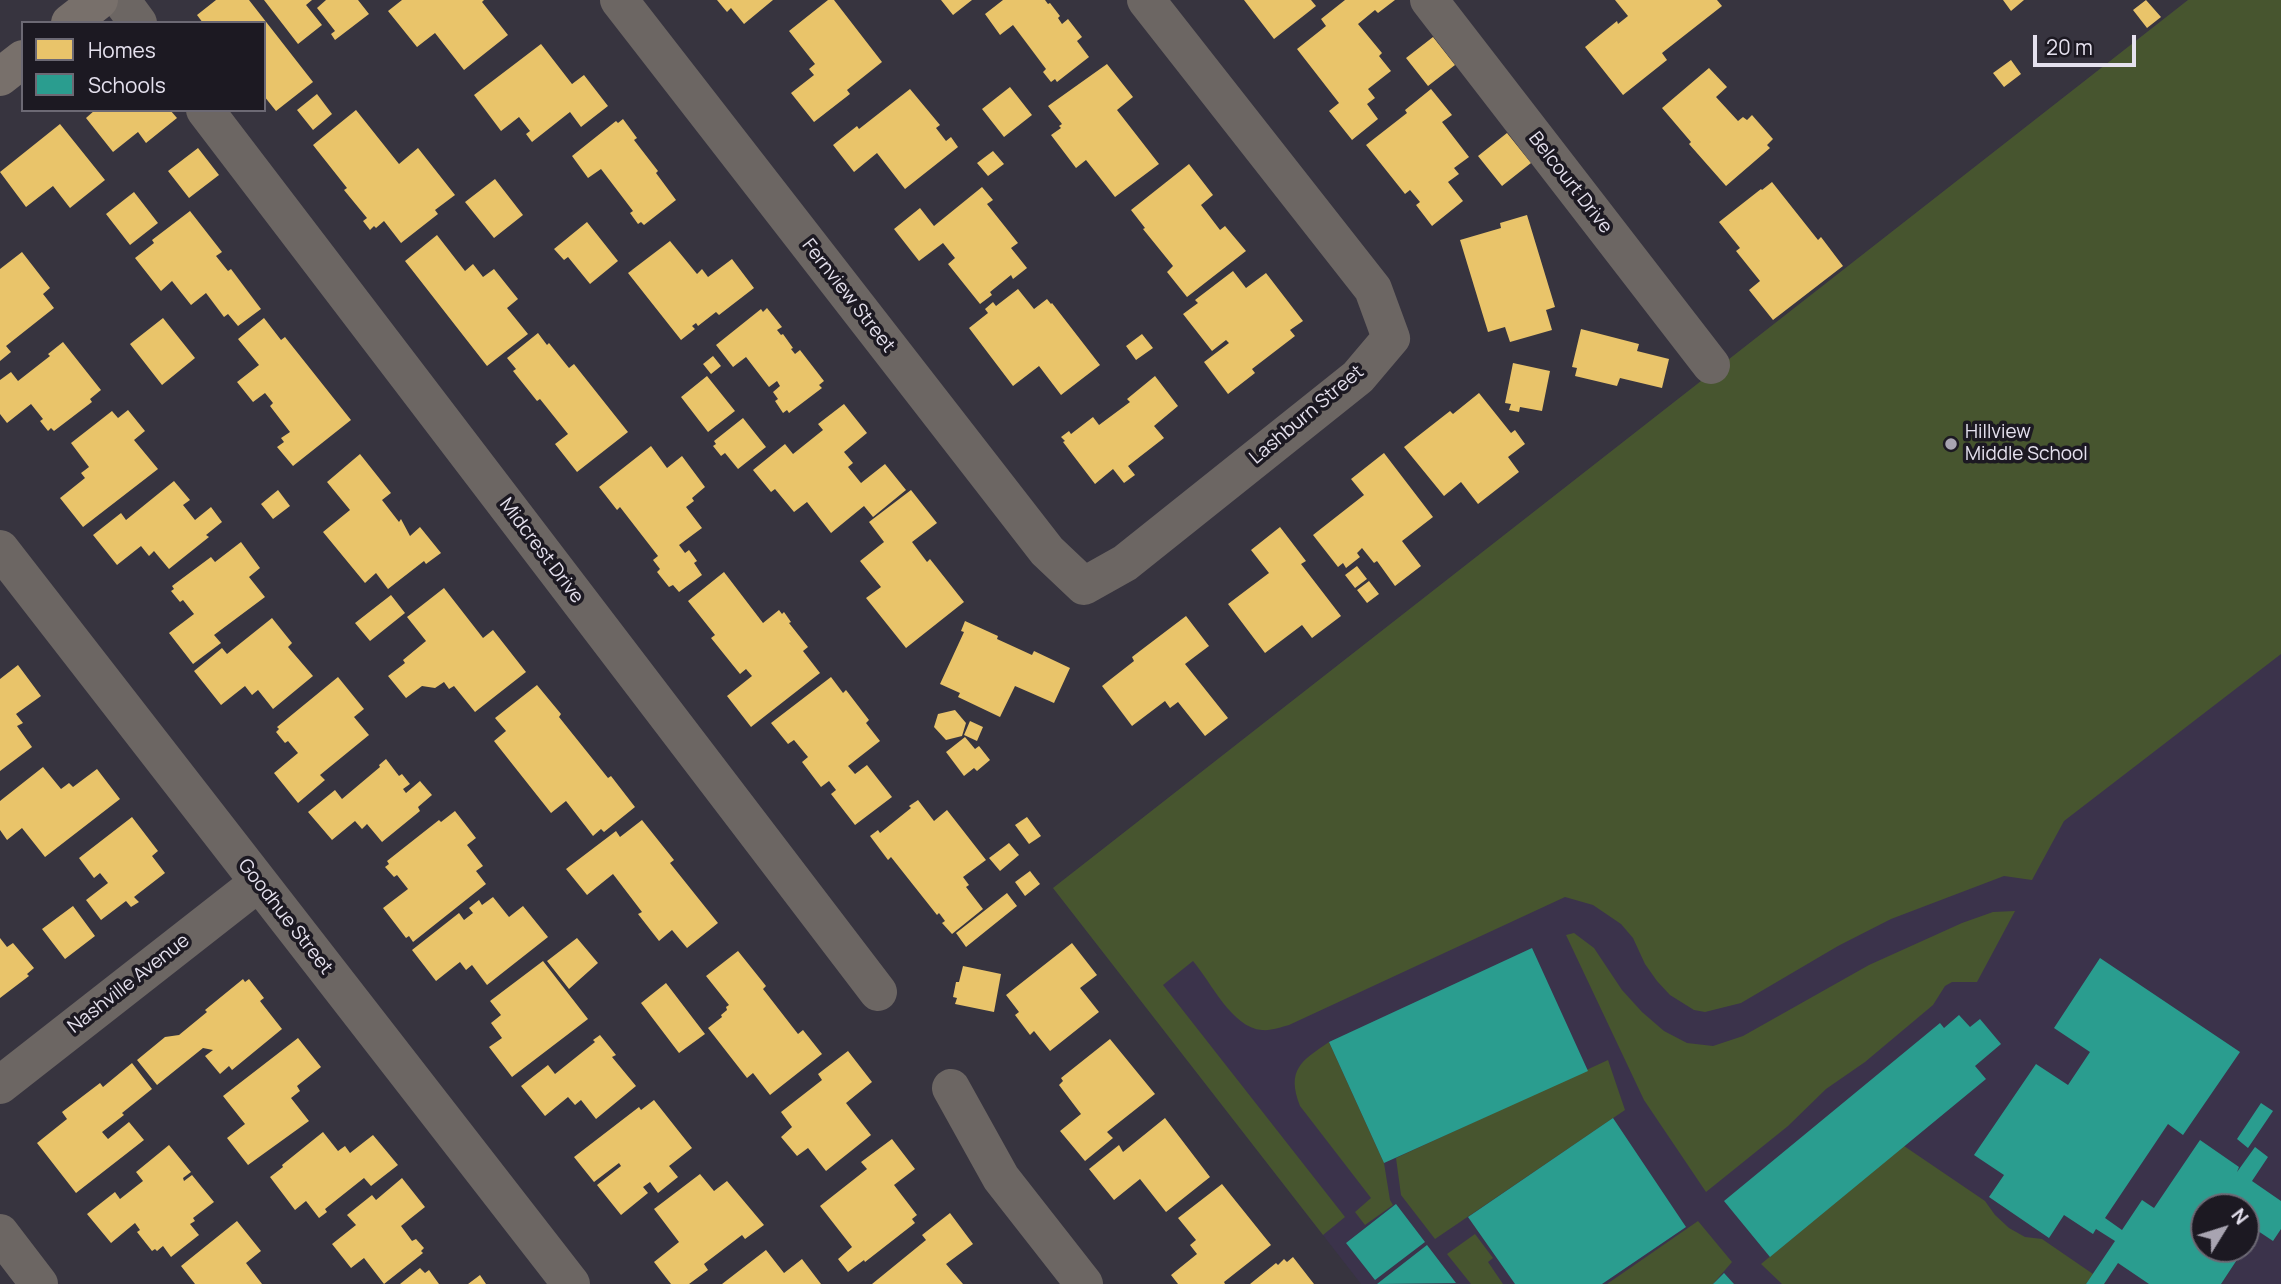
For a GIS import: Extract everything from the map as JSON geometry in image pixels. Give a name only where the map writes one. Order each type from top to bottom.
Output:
[{"type":"main road","points":[[72,21],[99,0]]},
{"type":"main road","points":[[0,77],[21,61]]},
{"type":"street","points":[[121,0],[137,21]]},
{"type":"street","name":"Fernview Street","points":[[619,0],[1046,551],[1084,586]]},
{"type":"street","name":"Lashburn Street","points":[[1084,586],[1125,563],[1358,377],[1391,338],[1373,289],[1146,0]]},
{"type":"street","name":"Belcourt Drive","points":[[1429,0],[1711,365]]},
{"type":"street","name":"Midcrest Drive","points":[[207,112],[878,992]]},
{"type":"street","name":"Goodhue Street","points":[[0,549],[571,1284]]},
{"type":"street","name":"Nashville Avenue","points":[[0,1085],[258,883]]},
{"type":"street","points":[[951,1088],[1001,1178],[1084,1284]]},
{"type":"street","points":[[0,1233],[39,1284]]},
{"type":"shaded area","name":"Hillview Middle School","points":[[2188,0],[2281,0],[2281,1284],[1361,1284],[1053,888]]},
{"type":"green space","name":"Hillview Middle School","points":[[2188,0],[2281,0],[2281,654],[2064,821],[2032,880],[2004,876],[1891,919],[1838,946],[1741,1003],[1705,1012],[1694,1010],[1670,995],[1657,981],[1645,964],[1633,938],[1621,924],[1593,905],[1565,897],[1289,1025],[1272,1029],[1262,1030],[1241,1021],[1223,1003],[1193,961],[1163,985],[1345,1217],[1323,1235],[1053,888]]},
{"type":"green space","points":[[2015,911],[1977,982],[1952,982],[1945,986],[1933,1005],[1865,1062],[1826,1089],[1788,1126],[1706,1192],[1644,1100],[1566,935],[1574,933],[1594,948],[1622,990],[1664,1031],[1687,1043],[1713,1046],[1743,1036],[1869,965],[1962,923],[1993,912]]},
{"type":"green space","points":[[1329,1042],[1384,1163],[1393,1205],[1365,1225],[1355,1212],[1371,1198],[1300,1106],[1296,1094],[1295,1083],[1299,1068]]},
{"type":"green space","points":[[1608,1060],[1625,1110],[1435,1239],[1401,1195],[1396,1158]]},
{"type":"green space","points":[[1904,1146],[1985,1201],[2009,1228],[2025,1237],[2042,1239],[2093,1274],[2086,1284],[1782,1284],[1761,1264]]},
{"type":"green space","points":[[1698,1221],[1732,1262],[1713,1284],[1607,1284]]},
{"type":"green space","points":[[1475,1234],[1493,1258],[1488,1262],[1503,1284],[1471,1284],[1447,1254]]},
{"type":"building: Homes","points":[[216,0],[249,0],[265,21],[202,21],[197,15]]},
{"type":"building: Homes","points":[[264,0],[312,0],[306,5],[322,25],[298,44]]},
{"type":"building: Homes","points":[[326,0],[358,0],[369,14],[335,40],[331,34],[335,31],[317,8]]},
{"type":"building: Homes","points":[[402,0],[484,0],[482,2],[508,35],[464,70],[435,33],[417,47],[388,11]]},
{"type":"building: Homes","points":[[717,0],[773,0],[744,24],[731,8],[727,12]]},
{"type":"building: Homes","points":[[828,0],[834,0],[882,62],[847,90],[850,94],[814,122],[791,93],[814,75],[809,69],[815,64],[789,31]]},
{"type":"building: Homes","points":[[941,0],[972,0],[953,15]]},
{"type":"building: Homes","points":[[1003,0],[1045,0],[1050,3],[1060,16],[1058,18],[1062,24],[1068,19],[1082,37],[1077,41],[1089,57],[1057,82],[1055,79],[1051,82],[1043,72],[1046,69],[1013,25],[1000,35],[985,14]]},
{"type":"building: Homes","points":[[1244,0],[1311,0],[1316,6],[1274,39]]},
{"type":"building: Homes","points":[[1345,0],[1395,0],[1378,13],[1375,10],[1358,24],[1382,53],[1379,56],[1391,71],[1368,89],[1375,98],[1367,104],[1378,119],[1352,140],[1329,111],[1339,103],[1297,49],[1326,26],[1321,19]]},
{"type":"building: Homes","points":[[1615,0],[1717,0],[1722,6],[1662,53],[1667,60],[1623,95],[1585,47],[1617,21],[1618,24],[1628,16]]},
{"type":"building: Homes","points":[[2003,0],[2024,0],[2011,11]]},
{"type":"building: Homes","points":[[2146,0],[2161,17],[2147,28],[2133,10]]},
{"type":"building: Homes","points":[[266,22],[313,82],[276,111],[266,98]]},
{"type":"building: Homes","points":[[1433,37],[1455,65],[1428,86],[1406,58]]},
{"type":"building: Homes","points":[[541,44],[572,84],[584,75],[608,106],[581,127],[570,112],[532,142],[526,134],[530,131],[519,117],[501,131],[474,95]]},
{"type":"building: Homes","points":[[2011,60],[2021,74],[2004,87],[1993,73]]},
{"type":"building: Homes","points":[[1107,64],[1133,97],[1117,110],[1159,164],[1115,197],[1086,160],[1076,168],[1051,135],[1061,128],[1059,126],[1062,124],[1048,106]]},
{"type":"building: Homes","points":[[1709,68],[1727,87],[1716,97],[1738,121],[1743,117],[1747,120],[1752,115],[1773,139],[1767,145],[1770,148],[1726,186],[1662,108]]},
{"type":"building: Homes","points":[[1010,87],[1032,115],[1004,137],[982,109]]},
{"type":"building: Homes","points":[[910,89],[940,125],[936,128],[946,141],[951,137],[958,147],[905,189],[877,153],[854,172],[833,145],[857,126],[859,129]]},
{"type":"building: Homes","points":[[1431,89],[1452,115],[1442,122],[1469,157],[1454,168],[1459,174],[1448,182],[1463,201],[1432,226],[1416,205],[1420,202],[1410,190],[1405,194],[1366,145],[1407,113],[1405,110]]},
{"type":"building: Homes","points":[[317,94],[332,114],[313,130],[297,110]]},
{"type":"building: Homes","points":[[356,110],[399,164],[418,148],[455,195],[435,210],[438,214],[401,243],[384,221],[370,230],[363,221],[367,218],[344,190],[347,188],[313,145]]},
{"type":"building: Homes","points":[[93,112],[172,112],[177,118],[146,143],[138,132],[113,152],[86,118]]},
{"type":"building: Homes","points":[[623,119],[637,138],[634,140],[676,200],[644,225],[641,222],[638,224],[630,213],[633,211],[601,169],[588,178],[572,156],[616,121],[618,123]]},
{"type":"building: Homes","points":[[60,124],[105,180],[70,208],[53,186],[26,207],[0,172]]},
{"type":"building: Homes","points":[[1507,133],[1531,163],[1502,186],[1478,156]]},
{"type":"building: Homes","points":[[198,148],[219,175],[189,198],[168,171]]},
{"type":"building: Homes","points":[[993,151],[1004,164],[988,176],[977,163]]},
{"type":"building: Homes","points":[[1189,164],[1213,195],[1201,205],[1220,230],[1225,226],[1246,251],[1187,297],[1167,272],[1173,266],[1131,210]]},
{"type":"building: Homes","points":[[495,179],[523,215],[494,238],[465,202]]},
{"type":"building: Homes","points":[[1772,182],[1818,240],[1821,237],[1843,266],[1773,320],[1749,290],[1760,281],[1736,251],[1740,248],[1719,222]]},
{"type":"building: Homes","points":[[982,187],[993,200],[987,204],[1018,243],[1011,248],[1027,268],[1013,279],[1011,275],[980,304],[948,264],[955,258],[943,243],[919,261],[894,229],[920,208],[934,226]]},
{"type":"building: Homes","points":[[134,192],[158,223],[130,245],[106,214]]},
{"type":"building: Homes","points":[[190,211],[222,252],[216,256],[228,271],[231,269],[261,309],[238,326],[228,314],[224,317],[206,293],[191,305],[172,281],[161,291],[135,258],[154,243],[152,240]]},
{"type":"building: Homes","points":[[1527,215],[1555,307],[1546,310],[1552,330],[1510,342],[1505,327],[1488,332],[1460,240],[1501,228],[1500,223]]},
{"type":"building: Homes","points":[[587,222],[618,261],[590,284],[568,257],[564,260],[554,249]]},
{"type":"building: Homes","points":[[437,235],[465,271],[473,264],[483,277],[494,269],[518,299],[507,308],[528,334],[487,366],[405,261]]},
{"type":"building: Homes","points":[[670,241],[697,274],[702,269],[708,277],[732,259],[754,288],[719,315],[716,312],[698,326],[696,323],[692,326],[695,329],[681,340],[628,273]]},
{"type":"building: Homes","points":[[22,252],[50,288],[43,294],[54,308],[6,346],[11,352],[0,361],[0,269]]},
{"type":"building: Homes","points":[[1233,271],[1246,288],[1266,273],[1303,321],[1290,330],[1295,336],[1252,369],[1255,373],[1228,394],[1204,362],[1229,343],[1226,340],[1212,351],[1183,314],[1198,303],[1195,300]]},
{"type":"building: Homes","points":[[1018,289],[1034,309],[1047,299],[1052,303],[1100,365],[1061,395],[1039,366],[1013,386],[969,328],[988,313],[985,309],[993,302],[996,306]]},
{"type":"building: Homes","points":[[767,308],[782,327],[777,330],[783,334],[793,348],[791,349],[795,354],[800,350],[824,381],[819,385],[822,388],[789,413],[787,410],[783,413],[775,401],[778,399],[773,392],[780,386],[777,381],[769,387],[746,357],[733,367],[716,345],[761,309],[763,312]]},
{"type":"building: Homes","points":[[163,318],[195,358],[162,385],[130,344]]},
{"type":"building: Homes","points":[[264,318],[281,340],[285,337],[351,420],[293,466],[277,447],[284,442],[281,438],[290,432],[270,406],[273,403],[265,393],[253,402],[237,382],[259,365],[238,339]]},
{"type":"building: Homes","points":[[1581,329],[1639,344],[1637,351],[1669,359],[1662,388],[1620,378],[1617,386],[1575,376],[1577,368],[1572,367]]},
{"type":"building: Homes","points":[[538,333],[569,368],[574,364],[628,432],[577,472],[555,444],[568,434],[540,399],[537,401],[513,371],[516,369],[507,358]]},
{"type":"building: Homes","points":[[1142,334],[1153,348],[1136,360],[1126,346]]},
{"type":"building: Homes","points":[[63,342],[101,390],[90,399],[92,402],[54,431],[51,428],[48,431],[40,421],[43,419],[31,404],[7,423],[0,414],[0,380],[11,372],[18,381]]},
{"type":"building: Homes","points":[[713,356],[721,366],[711,374],[703,364]]},
{"type":"building: Homes","points":[[1513,363],[1550,371],[1542,411],[1520,407],[1519,412],[1509,410],[1511,404],[1505,403]]},
{"type":"building: Homes","points":[[707,376],[735,411],[708,432],[681,397]]},
{"type":"building: Homes","points":[[1155,376],[1178,406],[1154,426],[1164,438],[1128,466],[1135,475],[1124,483],[1113,469],[1095,484],[1061,437],[1069,431],[1071,434],[1093,417],[1099,425],[1130,402],[1127,399]]},
{"type":"building: Homes","points":[[1479,393],[1511,433],[1515,430],[1525,444],[1508,457],[1519,472],[1478,504],[1461,482],[1444,496],[1404,447],[1450,411],[1453,414]]},
{"type":"building: Homes","points":[[844,404],[867,433],[844,452],[853,463],[848,467],[861,483],[885,464],[906,490],[873,517],[864,506],[831,533],[807,502],[794,512],[775,489],[771,492],[753,470],[785,444],[793,454],[823,430],[818,424]]},
{"type":"building: Homes","points":[[128,410],[145,431],[134,440],[158,469],[83,527],[60,498],[85,478],[81,473],[89,467],[71,443],[112,411],[118,418]]},
{"type":"building: Homes","points":[[743,418],[766,447],[738,469],[725,453],[721,456],[713,446],[716,444],[714,441]]},
{"type":"building: Homes","points":[[651,446],[667,468],[682,456],[705,487],[686,507],[702,528],[679,545],[685,553],[689,550],[702,575],[679,592],[673,585],[669,587],[657,572],[660,569],[653,560],[658,556],[620,507],[617,510],[599,487]]},
{"type":"building: Homes","points":[[1384,453],[1433,517],[1402,541],[1421,566],[1395,586],[1377,561],[1374,563],[1362,548],[1357,553],[1360,557],[1346,568],[1343,563],[1338,567],[1313,535],[1364,495],[1351,479]]},
{"type":"building: Homes","points":[[360,454],[391,493],[382,500],[399,522],[401,519],[410,536],[420,527],[441,553],[426,564],[424,561],[388,589],[376,573],[365,583],[323,532],[350,510],[327,482]]},
{"type":"building: Homes","points":[[174,481],[190,500],[183,505],[195,520],[211,507],[222,522],[206,535],[209,537],[169,569],[154,551],[149,556],[141,546],[117,565],[93,535],[121,513],[126,520]]},
{"type":"building: Homes","points":[[278,490],[290,506],[273,519],[261,504]]},
{"type":"building: Homes","points":[[911,490],[937,523],[912,542],[927,562],[930,559],[964,602],[906,648],[866,598],[881,587],[860,561],[884,542],[869,522]]},
{"type":"building: Homes","points":[[1280,527],[1306,561],[1301,564],[1341,616],[1312,638],[1302,625],[1265,653],[1228,604],[1269,573],[1251,550]]},
{"type":"building: Homes","points":[[241,542],[260,568],[249,577],[265,597],[214,635],[221,643],[193,664],[169,633],[194,614],[183,600],[180,602],[171,591],[174,589],[172,586],[211,557],[215,562]]},
{"type":"building: Homes","points":[[1357,566],[1367,579],[1355,588],[1345,575]]},
{"type":"building: Homes","points":[[724,572],[763,623],[779,610],[782,614],[784,612],[808,647],[803,651],[820,673],[751,727],[727,696],[752,676],[746,669],[740,674],[711,638],[715,635],[688,601]]},
{"type":"building: Homes","points":[[1369,581],[1379,594],[1367,603],[1357,590]]},
{"type":"building: Homes","points":[[444,588],[483,638],[493,630],[526,672],[475,712],[454,686],[449,689],[444,682],[435,688],[422,686],[406,698],[388,676],[426,641],[407,617]]},
{"type":"building: Homes","points":[[391,595],[405,613],[370,641],[355,623]]},
{"type":"building: Homes","points":[[1186,616],[1209,646],[1185,664],[1228,718],[1205,736],[1178,702],[1170,708],[1165,701],[1132,726],[1102,686],[1134,661],[1132,657]]},
{"type":"building: Homes","points":[[272,618],[292,643],[288,647],[313,676],[273,709],[258,690],[252,695],[245,686],[221,705],[194,671],[222,648],[227,654]]},
{"type":"building: Homes","points":[[965,621],[1032,655],[1034,651],[1070,668],[1054,703],[1015,686],[1000,717],[958,697],[960,693],[940,684],[964,632],[961,631]]},
{"type":"building: Homes","points":[[18,665],[41,696],[16,714],[23,723],[17,726],[32,747],[0,771],[0,679]]},
{"type":"building: Homes","points":[[338,677],[364,709],[354,717],[369,735],[320,775],[325,780],[298,803],[274,773],[298,753],[276,732],[279,729],[277,727]]},
{"type":"building: Homes","points":[[831,677],[843,693],[846,690],[869,720],[866,723],[880,741],[848,766],[855,774],[867,765],[892,797],[855,825],[831,794],[836,790],[829,781],[821,787],[802,762],[808,757],[794,740],[788,744],[771,723]]},
{"type":"building: Homes","points":[[537,685],[608,778],[611,776],[635,807],[604,832],[601,829],[593,836],[566,801],[551,813],[494,741],[506,731],[495,718]]},
{"type":"building: Homes","points":[[955,710],[966,723],[962,736],[946,740],[934,727],[938,714]]},
{"type":"building: Homes","points":[[970,721],[983,727],[977,741],[964,735]]},
{"type":"building: Homes","points":[[965,737],[975,749],[979,746],[990,760],[977,771],[974,768],[964,776],[946,752]]},
{"type":"building: Homes","points":[[386,759],[399,776],[402,774],[410,784],[403,789],[406,793],[420,781],[432,795],[418,807],[420,811],[382,842],[367,824],[362,829],[355,821],[332,840],[308,812],[335,790],[342,799]]},
{"type":"building: Homes","points":[[43,767],[61,789],[69,783],[73,787],[97,769],[120,799],[45,857],[22,828],[7,840],[0,830],[0,801]]},
{"type":"building: Homes","points":[[918,800],[934,821],[947,810],[986,860],[963,877],[969,885],[966,887],[983,909],[952,934],[942,923],[945,921],[939,913],[937,915],[891,857],[888,860],[870,836],[878,830],[880,833]]},
{"type":"building: Homes","points":[[455,811],[476,838],[467,845],[483,866],[476,871],[486,884],[413,942],[409,936],[406,938],[383,908],[408,889],[397,875],[394,877],[385,867],[389,864],[387,861],[439,820],[441,822]]},
{"type":"building: Homes","points":[[132,817],[158,851],[152,856],[165,873],[134,897],[139,902],[131,907],[126,901],[101,920],[86,900],[108,883],[100,873],[94,878],[79,858]]},
{"type":"building: Homes","points":[[1027,817],[1041,836],[1029,844],[1015,825]]},
{"type":"building: Homes","points":[[642,820],[674,860],[670,863],[718,923],[687,948],[672,930],[659,941],[638,914],[642,912],[613,874],[587,895],[566,869],[616,831],[620,837]]},
{"type":"building: Homes","points":[[1009,843],[1019,855],[1000,871],[989,858]]},
{"type":"building: Homes","points":[[1030,871],[1040,884],[1025,896],[1015,882]]},
{"type":"building: Homes","points":[[1007,893],[1017,906],[966,947],[956,933]]},
{"type":"building: Homes","points":[[493,897],[509,917],[523,906],[548,937],[487,985],[472,965],[466,970],[460,962],[436,981],[412,950],[459,913],[464,920],[473,913],[469,908],[479,900],[482,905]]},
{"type":"building: Homes","points":[[73,906],[95,936],[65,959],[42,929]]},
{"type":"building: Homes","points":[[0,938],[7,947],[13,943],[34,968],[27,974],[29,976],[0,998]]},
{"type":"building: Homes","points":[[577,938],[598,963],[569,989],[547,961]]},
{"type":"building: Homes","points":[[1072,943],[1097,975],[1080,988],[1099,1012],[1050,1051],[1034,1031],[1030,1035],[1015,1015],[1019,1012],[1006,995]]},
{"type":"building: Homes","points":[[738,951],[766,986],[763,989],[798,1034],[803,1030],[822,1054],[770,1095],[753,1073],[747,1078],[708,1028],[722,1017],[729,1005],[706,976]]},
{"type":"building: Homes","points":[[543,961],[588,1019],[512,1077],[489,1047],[502,1038],[491,1023],[501,1015],[490,1001]]},
{"type":"building: Homes","points":[[963,966],[1001,974],[994,1012],[955,1004],[957,998],[953,997],[956,982],[959,982]]},
{"type":"building: Homes","points":[[243,979],[245,982],[249,979],[264,998],[260,1001],[282,1029],[232,1070],[229,1066],[220,1074],[205,1056],[213,1050],[203,1048],[157,1085],[137,1060],[165,1037],[179,1035]]},
{"type":"building: Homes","points":[[666,983],[705,1034],[679,1053],[641,1003]]},
{"type":"building: Homes","points":[[600,1035],[616,1055],[612,1057],[636,1086],[596,1119],[581,1100],[575,1105],[568,1097],[545,1116],[521,1086],[548,1065],[555,1074]]},
{"type":"building: Homes","points":[[298,1038],[321,1067],[297,1086],[300,1091],[291,1098],[309,1121],[248,1165],[227,1138],[245,1124],[223,1096]]},
{"type":"building: Homes","points":[[1110,1039],[1155,1094],[1107,1132],[1113,1138],[1085,1161],[1060,1131],[1081,1114],[1059,1085],[1063,1081],[1061,1078]]},
{"type":"building: Homes","points":[[848,1051],[872,1082],[846,1103],[871,1135],[826,1171],[808,1148],[797,1156],[781,1137],[792,1127],[781,1112],[822,1080],[818,1074]]},
{"type":"building: Homes","points":[[132,1063],[152,1089],[102,1132],[108,1139],[129,1122],[144,1140],[76,1193],[37,1143],[67,1119],[62,1112],[100,1083],[103,1087]]},
{"type":"building: Homes","points":[[654,1100],[692,1148],[669,1166],[678,1177],[658,1193],[650,1182],[643,1187],[648,1193],[621,1215],[597,1185],[621,1166],[619,1163],[594,1182],[574,1157],[639,1107],[641,1110]]},
{"type":"building: Homes","points":[[1165,1118],[1210,1177],[1166,1212],[1140,1179],[1114,1200],[1089,1169],[1119,1145],[1123,1152]]},
{"type":"building: Homes","points":[[323,1132],[338,1151],[345,1146],[350,1153],[373,1135],[398,1165],[371,1186],[364,1178],[325,1209],[327,1212],[319,1218],[306,1201],[295,1210],[270,1177]]},
{"type":"building: Homes","points":[[892,1139],[915,1169],[894,1185],[917,1215],[912,1219],[915,1223],[848,1272],[838,1259],[852,1247],[820,1206],[867,1169],[861,1162]]},
{"type":"building: Homes","points":[[169,1145],[191,1172],[183,1178],[184,1181],[192,1175],[214,1202],[193,1218],[195,1221],[190,1224],[199,1235],[171,1257],[163,1246],[152,1251],[137,1232],[140,1230],[135,1223],[111,1243],[87,1214],[115,1192],[120,1199],[143,1181],[136,1172]]},
{"type":"building: Homes","points":[[700,1174],[714,1191],[727,1181],[764,1225],[745,1239],[742,1235],[704,1264],[708,1270],[689,1284],[671,1284],[654,1262],[679,1242],[654,1209]]},
{"type":"building: Homes","points":[[402,1178],[425,1207],[401,1226],[412,1241],[416,1239],[424,1248],[421,1251],[423,1253],[384,1284],[364,1258],[351,1268],[332,1244],[356,1225],[347,1215],[372,1195],[376,1200]]},
{"type":"building: Homes","points":[[1222,1184],[1271,1245],[1224,1282],[1225,1284],[1178,1284],[1171,1275],[1197,1254],[1190,1245],[1196,1240],[1178,1218]]},
{"type":"building: Homes","points":[[950,1213],[973,1244],[946,1264],[963,1284],[872,1284],[926,1240],[922,1235]]},
{"type":"building: Homes","points":[[237,1221],[261,1251],[246,1263],[262,1284],[195,1284],[181,1266]]},
{"type":"building: Homes","points":[[766,1250],[784,1273],[802,1259],[821,1284],[722,1284]]},
{"type":"building: Homes","points":[[1293,1257],[1314,1284],[1250,1284],[1276,1263],[1278,1265],[1284,1259],[1287,1262]]},
{"type":"building: Homes","points":[[420,1268],[425,1273],[429,1270],[439,1284],[400,1284]]},
{"type":"building: Homes","points":[[480,1275],[486,1284],[468,1284]]},
{"type":"building: Schools","points":[[1532,948],[1588,1071],[1384,1163],[1329,1042]]},
{"type":"building: Schools","points":[[2100,958],[2240,1052],[2183,1135],[2168,1124],[2105,1218],[2122,1230],[2142,1200],[2154,1208],[2200,1140],[2239,1167],[2237,1172],[2255,1147],[2268,1157],[2252,1181],[2281,1201],[2281,1229],[2273,1241],[2260,1232],[2260,1193],[2190,1193],[2190,1263],[2235,1263],[2221,1284],[2149,1284],[2118,1263],[2104,1284],[2086,1284],[2115,1241],[2096,1229],[2093,1234],[2064,1215],[2049,1238],[1989,1197],[2004,1175],[1974,1155],[2036,1064],[2068,1085],[2090,1052],[2054,1028]]},
{"type":"building: Schools","points":[[1959,1015],[1970,1027],[1980,1019],[2001,1044],[1975,1066],[1986,1079],[1770,1257],[1724,1201],[1940,1023],[1944,1028]]},
{"type":"building: Schools","points":[[2261,1103],[2273,1111],[2248,1148],[2237,1139]]},
{"type":"building: Schools","points":[[1613,1118],[1686,1227],[1602,1284],[1515,1284],[1468,1217]]},
{"type":"building: Schools","points":[[1396,1204],[1425,1242],[1375,1280],[1346,1243]]},
{"type":"building: Schools","points":[[1427,1245],[1456,1283],[1377,1284]]},
{"type":"building: Schools","points":[[1724,1273],[1734,1284],[1713,1284]]},
{"type":"place","name":"Hillview Middle School","points":[[1951,444]]}]
